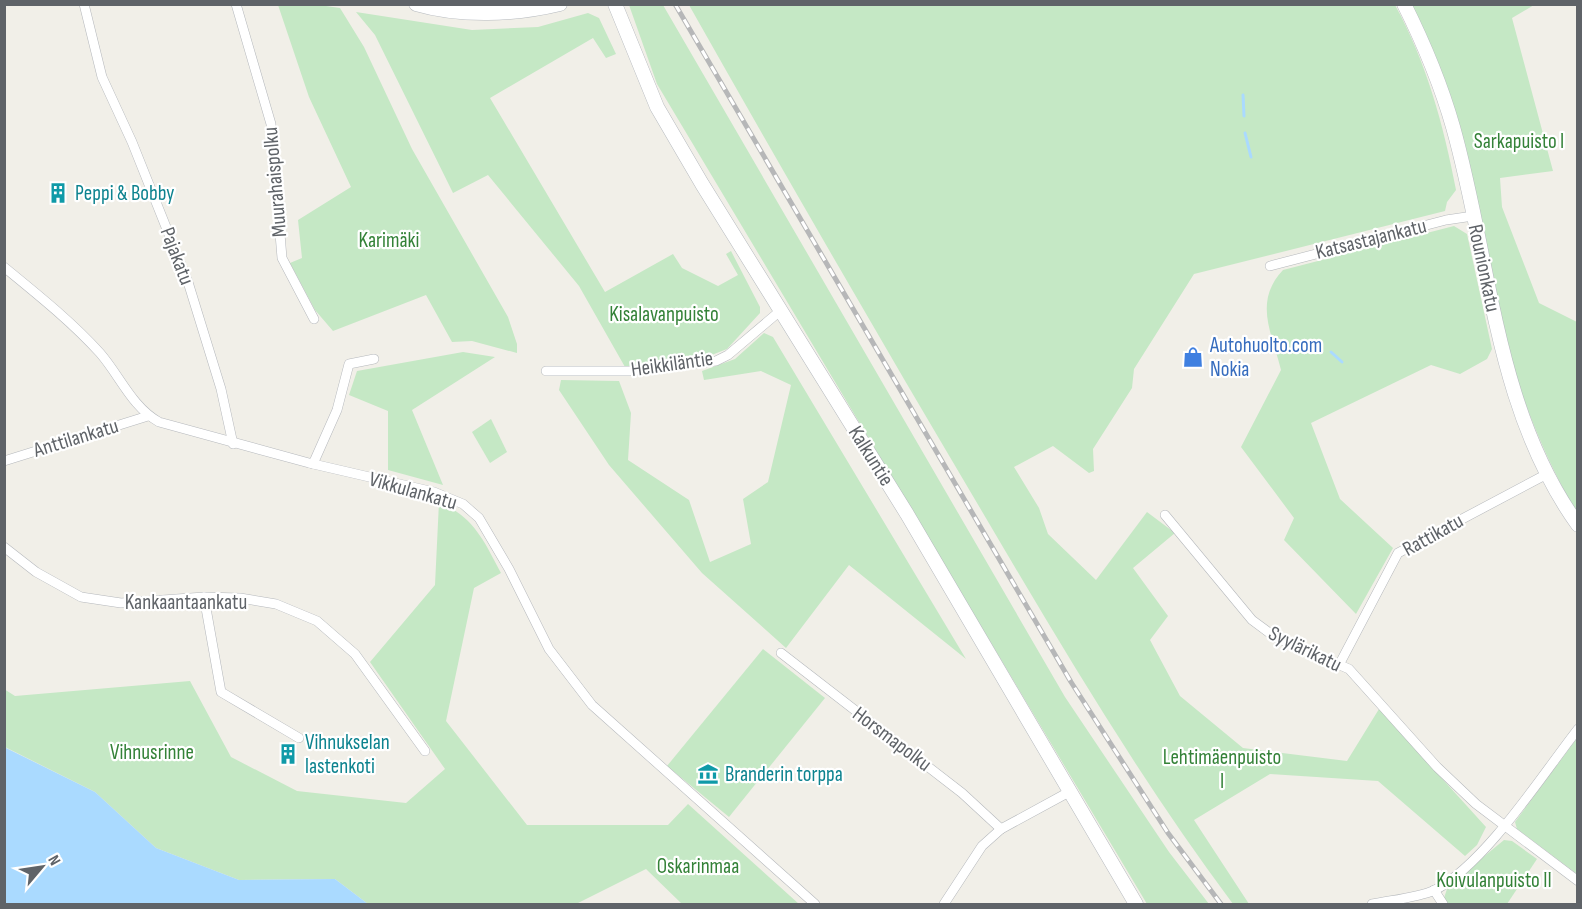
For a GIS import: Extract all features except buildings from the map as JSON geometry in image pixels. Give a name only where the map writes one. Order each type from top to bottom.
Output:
[{"type":"street","name":"Pajakatu","points":[[84,4],[102,77],[132,142],[188,282],[221,389],[233,444]]},
{"type":"street","name":"Muurahaispolku","points":[[236,4],[271,124],[282,258],[314,319]]},
{"type":"street","points":[[416,4],[470,12],[532,10],[560,4]]},
{"type":"street","name":"Kalkuntie","points":[[615,4],[657,107],[780,311],[907,514],[1136,904]]},
{"type":"street","name":"Rounionkatu","points":[[1404,4],[1442,94],[1453,129],[1493,314],[1509,374],[1528,431],[1547,474],[1578,525]]},
{"type":"street","name":"Katsastajankatu","points":[[1270,266],[1446,220],[1473,216]]},
{"type":"street","points":[[4,267],[99,353],[148,416]]},
{"type":"street","name":"Heikkiläntie","points":[[546,371],[630,371],[716,361],[728,355],[780,311]]},
{"type":"street","points":[[313,464],[337,410],[349,364],[374,358]]},
{"type":"street","name":"Vikkulankatu","points":[[148,416],[159,422],[233,444],[434,492],[471,510],[494,541],[549,649],[592,705],[815,904]]},
{"type":"street","name":"Anttilankatu","points":[[4,461],[148,416]]},
{"type":"street","name":"Rattikatu","points":[[1339,665],[1398,553],[1547,474]]},
{"type":"street","name":"Syylärikatu","points":[[1166,515],[1174,522],[1240,607],[1262,629],[1348,669],[1437,767],[1504,827],[1578,881]]},
{"type":"street","name":"Kankaantaankatu","points":[[4,547],[36,572],[81,597],[121,603],[204,597],[240,598],[276,604],[317,621],[355,654],[425,751]]},
{"type":"street","points":[[204,597],[221,692],[299,738]]},
{"type":"street","name":"Horsmapolku","points":[[781,653],[962,793],[1001,829]]},
{"type":"street","points":[[1372,904],[1434,890],[1463,869],[1504,827],[1578,729]]},
{"type":"street","points":[[944,904],[982,846],[1001,829],[1070,792]]},
{"type":"street","points":[[1434,890],[1443,904]]},
{"type":"green space","name":"Karimäki","points":[[312,4],[340,8],[364,47],[412,149],[508,317],[517,344],[517,353],[472,341],[452,342],[426,295],[333,331],[315,310],[290,263],[302,258],[298,220],[351,187],[309,97],[278,5]]},
{"type":"green space","points":[[629,5],[663,5],[1065,697],[1169,852],[1209,904],[1147,904],[657,84]]},
{"type":"green space","name":"Lehtimäenpuisto I","points":[[689,5],[1395,5],[1425,71],[1446,142],[1456,190],[1447,202],[1445,211],[1194,274],[1134,369],[1132,388],[1093,449],[1094,471],[1089,473],[1053,446],[1014,467],[1039,508],[1048,534],[1096,580],[1147,512],[1175,533],[1133,568],[1168,616],[1150,640],[1180,696],[1243,748],[1347,761],[1379,709],[1486,827],[1477,845],[1465,856],[1378,781],[1270,774],[1194,820],[1249,904],[1233,904],[1165,808],[1070,660],[869,320]]},
{"type":"green space","name":"Sarkapuisto I","points":[[1412,5],[1534,5],[1512,18],[1553,171],[1500,178],[1502,207],[1539,303],[1577,322],[1577,513],[1543,446],[1516,376],[1432,51]]},
{"type":"green space","name":"Kisalavanpuisto","points":[[356,12],[472,30],[538,27],[588,13],[599,18],[616,54],[606,58],[593,38],[490,98],[605,292],[673,254],[682,268],[718,286],[738,275],[726,254],[731,251],[760,307],[760,313],[727,349],[704,358],[625,367],[579,286],[488,175],[453,193],[375,35]]},
{"type":"green space","points":[[1454,226],[1467,234],[1492,349],[1487,359],[1460,374],[1431,365],[1311,423],[1340,499],[1393,548],[1356,614],[1284,540],[1294,518],[1241,447],[1281,370],[1267,318],[1269,294],[1283,270]]},
{"type":"green space","points":[[764,333],[773,337],[966,659],[849,565],[786,648],[702,573],[609,465],[559,390],[561,380],[619,381],[631,413],[628,460],[689,500],[710,562],[751,544],[743,499],[768,482],[791,385],[761,371],[704,380],[702,371],[735,359]]},
{"type":"green space","points":[[463,352],[495,357],[412,410],[443,485],[388,470],[388,411],[349,395],[357,371]]},
{"type":"green space","points":[[491,419],[507,452],[490,463],[472,432]]},
{"type":"green space","name":"Vihnusrinne","points":[[439,502],[461,515],[477,531],[501,573],[474,588],[446,721],[527,825],[668,825],[688,804],[799,904],[682,904],[646,869],[576,904],[368,904],[335,879],[239,880],[156,848],[95,792],[5,747],[4,689],[15,696],[190,681],[231,757],[297,791],[406,803],[445,769],[370,662],[435,585]]},
{"type":"green space","points":[[763,649],[825,698],[729,817],[667,766]]},
{"type":"green space","points":[[1577,738],[1577,874],[1517,829],[1515,822]]},
{"type":"green space","name":"Koivulanpuisto II","points":[[1504,840],[1512,841],[1537,859],[1507,904],[1448,904],[1444,898],[1448,886]]},
{"type":"water","points":[[4,747],[95,792],[156,848],[239,880],[335,879],[368,904],[5,904]]},
{"type":"waterway","points":[[1243,95],[1244,116]]},
{"type":"waterway","points":[[1245,133],[1251,157]]},
{"type":"waterway","points":[[1331,352],[1342,362]]},
{"type":"railway","points":[[675,4],[1071,682],[1168,833],[1221,904]]},
{"type":"place","name":"Peppi & Bobby","points":[[58,193]]},
{"type":"place","name":"Autohuolto.com Nokia","points":[[1193,357]]},
{"type":"place","name":"Vihnukselan lastenkoti","points":[[288,754]]},
{"type":"place","name":"Branderin torppa","points":[[708,774]]},
{"type":"park label","name":"Oskarinmaa","points":[[698,866]]}]
